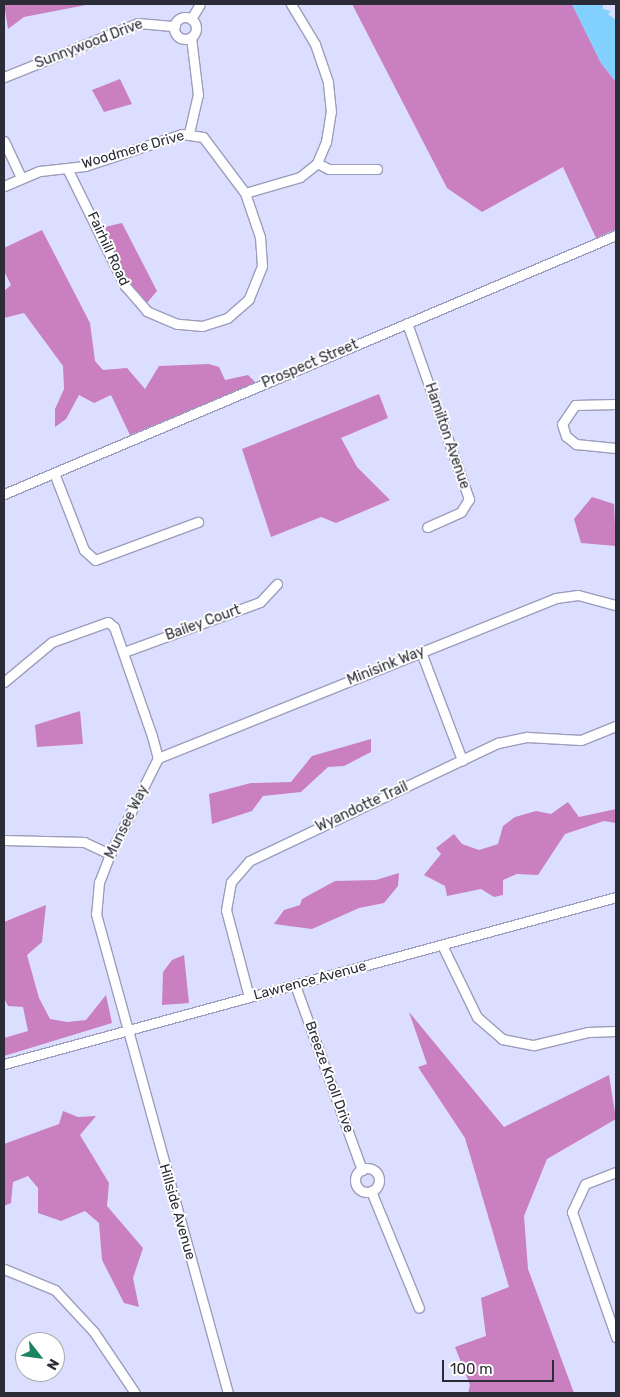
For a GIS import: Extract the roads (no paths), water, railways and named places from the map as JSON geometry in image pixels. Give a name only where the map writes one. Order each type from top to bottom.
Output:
[{"type":"street","points":[[191,19],[200,4]]},
{"type":"street","points":[[244,194],[300,177],[316,163],[329,126],[328,82],[315,44],[292,4]]},
{"type":"street","points":[[191,19],[181,18],[175,26],[178,36],[191,37]]},
{"type":"street","points":[[189,134],[198,96],[191,37],[196,28],[191,19]]},
{"type":"street","name":"Sunnywood Drive","points":[[4,77],[138,23],[175,26]]},
{"type":"street","name":"Woodmere Drive","points":[[4,186],[21,177],[67,168],[189,134],[210,143],[244,194]]},
{"type":"street","points":[[4,141],[21,177]]},
{"type":"street","points":[[316,163],[329,168],[377,169]]},
{"type":"street","name":"Fairhill Road","points":[[67,168],[129,293],[154,315],[185,326],[227,318],[256,287],[262,252],[244,194]]},
{"type":"street","name":"Prospect Street","points":[[4,494],[616,235]]},
{"type":"street","name":"Hamilton Avenue","points":[[407,323],[468,499],[462,512],[427,527]]},
{"type":"street","points":[[616,404],[575,405],[562,424],[566,436],[576,444],[616,448]]},
{"type":"street","points":[[54,472],[84,550],[95,560],[198,522]]},
{"type":"street","name":"Bailey Court","points":[[124,652],[260,602],[277,584]]},
{"type":"street","name":"Minisink Way","points":[[158,758],[564,596],[587,596],[616,605]]},
{"type":"street","points":[[4,682],[52,642],[105,621],[114,627],[124,652],[158,758]]},
{"type":"street","points":[[421,652],[462,760]]},
{"type":"street","name":"Wyandotte Trail","points":[[249,997],[226,910],[227,893],[240,868],[462,760],[512,740],[581,740],[616,726]]},
{"type":"street","name":"Munsee Way","points":[[126,1031],[96,914],[100,882],[110,854],[158,758]]},
{"type":"street","points":[[4,840],[84,842],[110,854]]},
{"type":"street","name":"Lawrence Avenue","points":[[4,1064],[616,897]]},
{"type":"street","points":[[442,945],[477,1017],[502,1039],[534,1045],[588,1032],[616,1031]]},
{"type":"street","name":"Breeze Knoll Drive","points":[[295,985],[362,1170],[357,1186],[371,1191],[419,1308]]},
{"type":"street","name":"Hillside Avenue","points":[[126,1031],[228,1393]]},
{"type":"street","name":"Breeze Knoll Drive","points":[[362,1170],[378,1175],[377,1186],[371,1191]]},
{"type":"street","points":[[616,1172],[585,1184],[572,1212],[616,1337]]},
{"type":"street","points":[[4,1269],[55,1290],[94,1332],[134,1393]]},
{"type":"water","points":[[572,4],[603,4],[603,9],[611,11],[608,14],[616,20],[616,82],[601,63]]}]
